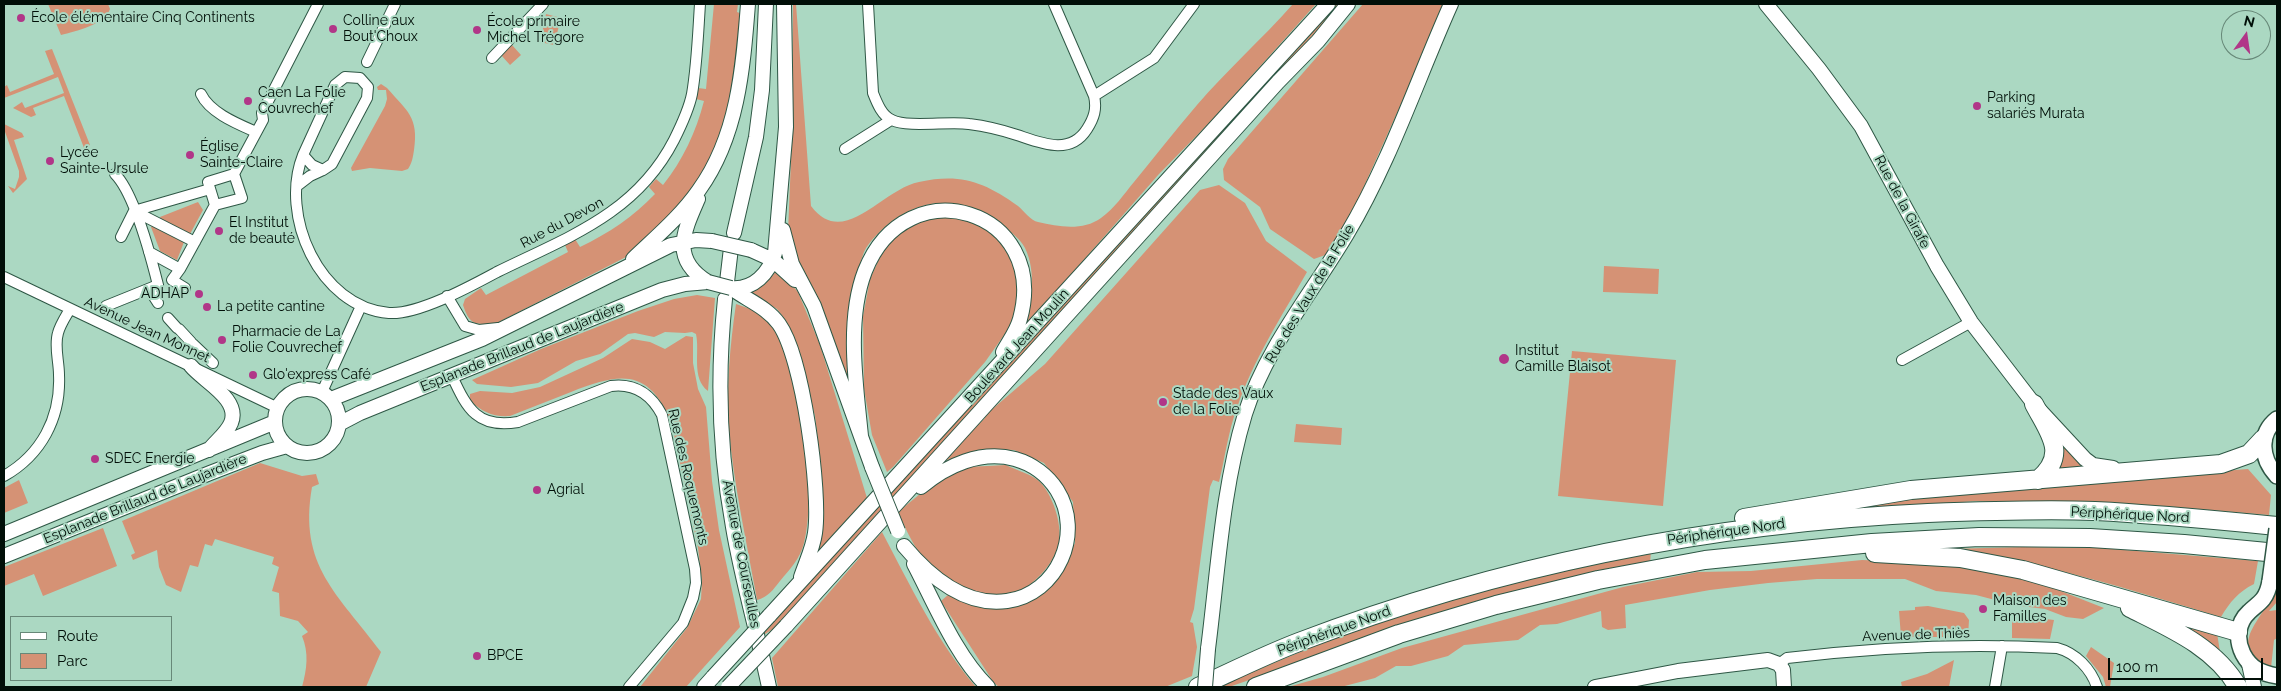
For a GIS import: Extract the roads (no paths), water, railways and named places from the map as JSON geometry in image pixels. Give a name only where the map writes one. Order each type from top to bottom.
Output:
[{"type":"highway","points":[[2034,404],[2053,440],[2055,455],[2049,470],[2038,480]]},
{"type":"highway","points":[[1639,545],[1656,533],[1864,496],[1911,490],[2128,473],[2229,462],[2249,454],[2264,439]]},
{"type":"highway","name":"Périphérique Nord","points":[[1198,687],[1297,643],[1391,609],[1488,580],[1639,545],[1789,523],[1866,516],[1981,511],[2092,511],[2183,517],[2277,528]]},
{"type":"highway","name":"Périphérique Nord","points":[[1256,687],[1398,634],[1496,605],[1598,580],[1705,560],[1872,543],[1978,538],[2090,538],[2184,544],[2277,553]]},
{"type":"highway","points":[[1765,554],[1882,553],[1960,558],[2023,570],[2092,588],[2238,632]]},
{"type":"highway","points":[[2092,588],[2208,651],[2223,665],[2238,687]]},
{"type":"main road","points":[[748,4],[745,48],[737,102],[724,143],[684,232],[683,242],[690,265],[705,281],[731,290],[760,306],[780,325],[788,342],[802,394],[814,469],[816,507],[812,546],[799,582]]},
{"type":"main road","points":[[734,233],[756,137],[763,83],[766,4]]},
{"type":"main road","points":[[731,290],[749,286],[760,280],[766,274],[773,260],[780,215],[786,127],[784,4]]},
{"type":"main road","name":"Boulevard Jean Moulin","points":[[709,682],[1328,4]]},
{"type":"main road","points":[[728,687],[786,626],[1278,82],[1318,41],[1348,4]]},
{"type":"main road","name":"Rue des Vaux de la Folie","points":[[1205,687],[1225,512],[1233,462],[1246,413],[1272,355],[1348,234],[1375,181],[1451,4]]},
{"type":"main road","name":"Rue de la Girafe","points":[[1766,4],[1819,69],[1861,126],[1933,259],[1971,322],[2034,404],[2085,459],[2094,465],[2128,473]]},
{"type":"main road","points":[[625,267],[692,200],[709,175]]},
{"type":"main road","points":[[861,436],[856,385],[854,322],[863,278],[876,248],[887,235],[900,224],[920,214],[936,210],[954,210],[981,219],[997,229],[1006,239],[1014,249],[1022,268],[1025,284],[1020,320],[1015,332],[983,384]]},
{"type":"main road","points":[[780,215],[787,252],[814,306],[872,467],[904,546],[945,624],[970,665],[988,687]]},
{"type":"main road","points":[[625,267],[683,242],[696,240],[712,241],[751,250],[773,260],[803,287]]},
{"type":"main road","name":"Avenue de Courseulles","points":[[731,248],[731,290],[720,370],[723,458],[735,542],[769,687]]},
{"type":"main road","name":"Esplanade Brillaud de Laujardière","points":[[326,396],[447,354],[509,327],[625,267]]},
{"type":"main road","name":"Esplanade Brillaud de Laujardière","points":[[339,424],[360,412],[662,290],[705,281]]},
{"type":"main road","points":[[191,366],[226,398],[232,408],[231,423],[208,452]]},
{"type":"main road","points":[[305,389],[326,396],[337,410],[339,424],[332,440],[318,451],[300,452],[287,446],[277,431],[275,422],[278,408],[289,394],[296,391],[305,389]]},
{"type":"main road","points":[[2277,419],[2269,426],[2264,439],[2267,461],[2277,476]]},
{"type":"main road","name":"Esplanade Brillaud de Laujardière","points":[[4,534],[208,452],[275,422]]},
{"type":"main road","name":"Esplanade Brillaud de Laujardière","points":[[4,556],[210,473],[262,453],[287,446]]},
{"type":"main road","points":[[884,517],[936,475],[964,462],[993,455],[1022,461],[1037,470],[1051,481],[1063,500],[1066,511],[1068,538],[1060,563],[1044,585],[1022,597],[1007,601],[980,599],[954,591],[931,575],[904,546]]},
{"type":"main road","points":[[2254,687],[2249,664],[2238,643],[2238,632],[2245,616],[2263,600],[2267,593],[2277,528]]},
{"type":"main road","points":[[1594,687],[1678,671],[1768,660],[1779,664],[1782,670],[1784,687]]},
{"type":"main road","points":[[2249,664],[2258,671],[2275,676]]},
{"type":"street","points":[[106,306],[172,280],[180,269],[215,205],[208,182],[234,174],[263,120],[262,113],[318,4]]},
{"type":"street","points":[[367,62],[395,4]]},
{"type":"street","points":[[492,58],[543,4]]},
{"type":"street","name":"Rue du Devon","points":[[362,306],[377,311],[397,313],[416,309],[447,296],[578,232],[619,208],[644,184],[665,157],[680,127],[692,95],[700,4]]},
{"type":"street","points":[[868,4],[873,93],[878,105],[891,120],[911,123],[952,122],[979,125],[1056,146],[1076,140],[1085,132],[1094,117],[1094,96],[1054,4]]},
{"type":"street","points":[[1094,96],[1154,58],[1194,4]]},
{"type":"street","points":[[297,186],[310,176],[332,164],[367,98],[368,87],[360,78],[345,77],[335,84],[299,165],[297,186],[297,210],[300,225],[311,254],[331,283],[362,306],[326,396]]},
{"type":"street","points":[[201,94],[204,101],[222,114],[256,132]]},
{"type":"street","points":[[845,149],[891,120]]},
{"type":"street","points":[[303,155],[312,165],[323,170]]},
{"type":"street","points":[[115,174],[124,182],[149,252],[154,287],[159,305],[212,363]]},
{"type":"street","points":[[215,205],[242,198],[234,174]]},
{"type":"street","points":[[121,237],[134,211],[210,190]]},
{"type":"street","points":[[134,211],[195,242]]},
{"type":"street","points":[[149,252],[180,269]]},
{"type":"street","name":"Avenue Jean Monnet","points":[[4,278],[278,408]]},
{"type":"street","points":[[172,280],[185,288]]},
{"type":"street","points":[[447,296],[465,326],[479,330],[509,327]]},
{"type":"street","points":[[4,476],[18,468],[32,456],[44,439],[56,412],[60,377],[56,344],[58,332],[70,309]]},
{"type":"street","points":[[173,322],[183,318]]},
{"type":"street","points":[[1902,360],[1971,322]]},
{"type":"street","name":"Rue des Roquemonts","points":[[452,376],[464,401],[474,414],[487,421],[504,424],[518,422],[611,386],[623,384],[637,387],[657,405],[662,415],[690,542],[696,583],[690,611],[683,623],[630,687]]},
{"type":"street","points":[[1995,687],[2002,646]]},
{"type":"street","name":"Avenue de Thiès","points":[[1779,664],[1787,658],[1834,652],[1917,647],[2002,646],[2062,649],[2081,662],[2092,676],[2097,687]]},
{"type":"place","name":"École élémentaire Cinq Continents","points":[[21,18]]},
{"type":"place","name":"Colline aux Bout'Choux","points":[[333,29]]},
{"type":"place","name":"École primaire Michel Trégore","points":[[477,30]]},
{"type":"place","name":"Caen La Folie Couvrechef","points":[[248,101]]},
{"type":"place","name":"Parking salariés Murata","points":[[1977,106]]},
{"type":"place","name":"Église Sainte-Claire","points":[[190,155]]},
{"type":"place","name":"Lycée Sainte-Ursule","points":[[50,161]]},
{"type":"place","name":"El Institut de beauté","points":[[219,231]]},
{"type":"place","name":"ADHAP","points":[[199,294]]},
{"type":"place","name":"La petite cantine","points":[[207,307]]},
{"type":"place","name":"Pharmacie de La Folie Couvrechef","points":[[222,340]]},
{"type":"place","name":"Institut Camille Blaisot","points":[[1504,359]]},
{"type":"place","name":"Glo'express Café","points":[[253,375]]},
{"type":"place","name":"Stade des Vaux de la Folie","points":[[1163,402]]},
{"type":"place","name":"SDEC Energie","points":[[95,459]]},
{"type":"place","name":"Agrial","points":[[537,490]]},
{"type":"place","name":"Maison des Familles","points":[[1983,609]]},
{"type":"place","name":"BPCE","points":[[477,656]]}]
